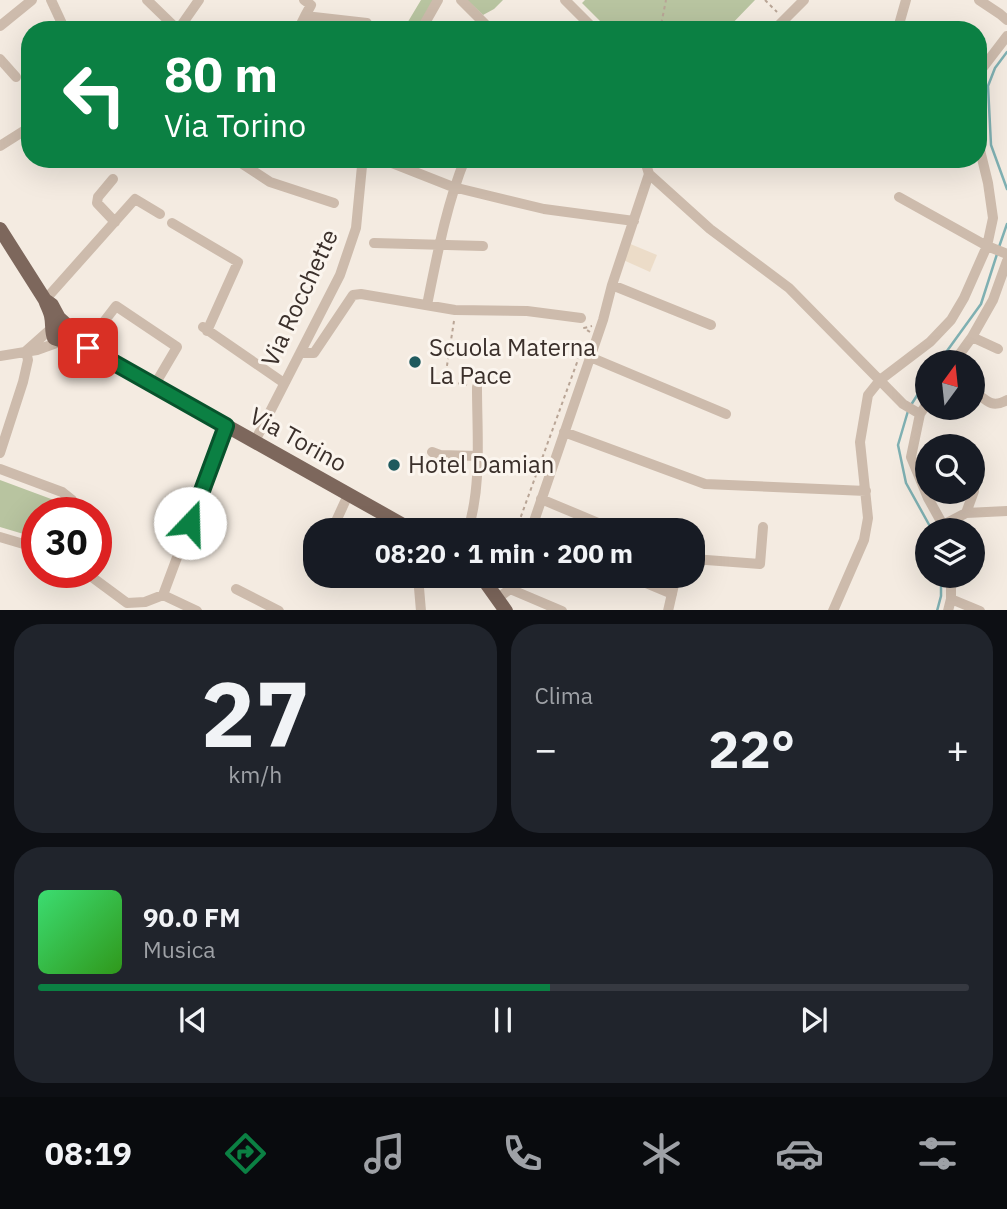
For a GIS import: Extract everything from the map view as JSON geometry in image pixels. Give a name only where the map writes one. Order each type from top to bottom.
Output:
[{"type":"main road","name":"Via Torino","points":[[0,229],[59,318],[63,333],[390,518]]},
{"type":"main road","points":[[490,588],[502,604]]},
{"type":"street","points":[[0,26],[32,0]]},
{"type":"street","points":[[51,0],[61,21]]},
{"type":"street","points":[[147,0],[169,21]]},
{"type":"street","points":[[184,21],[199,0]]},
{"type":"street","points":[[302,21],[311,5],[304,0]]},
{"type":"street","points":[[426,21],[438,0]]},
{"type":"street","points":[[461,0],[482,21]]},
{"type":"street","points":[[565,0],[586,21]]},
{"type":"street","points":[[783,21],[804,0]]},
{"type":"street","points":[[900,21],[906,0]]},
{"type":"street","points":[[979,0],[1007,20]]},
{"type":"street","points":[[305,16],[349,21]]},
{"type":"street","points":[[987,62],[1007,36]]},
{"type":"street","points":[[0,59],[16,77]]},
{"type":"street","points":[[0,146],[21,133]]},
{"type":"street","points":[[248,168],[270,182],[334,203]]},
{"type":"street","name":"Via Rocchette","points":[[255,441],[340,275],[356,228],[362,168]]},
{"type":"street","points":[[405,168],[453,187],[544,209],[635,221]]},
{"type":"street","points":[[427,305],[438,246],[453,187],[461,168]]},
{"type":"street","points":[[535,518],[635,221],[645,168]]},
{"type":"street","points":[[650,168],[710,229],[789,288],[904,404],[915,412]]},
{"type":"street","points":[[833,610],[864,540],[867,518],[866,491],[860,442],[868,395],[880,380],[930,342],[951,320],[964,298],[987,246],[993,218],[984,168]]},
{"type":"street","points":[[113,179],[98,197],[97,203],[115,222]]},
{"type":"street","points":[[899,197],[987,246],[1007,254]]},
{"type":"street","points":[[45,300],[135,199],[160,214]]},
{"type":"street","points":[[172,223],[237,262],[204,329],[284,383]]},
{"type":"street","points":[[374,243],[483,246]]},
{"type":"street","points":[[963,350],[993,300],[1007,261]]},
{"type":"street","points":[[612,285],[711,325]]},
{"type":"street","points":[[299,353],[314,353],[353,295],[361,294],[456,310],[527,311],[581,318]]},
{"type":"street","points":[[88,348],[89,341],[116,306],[177,347],[154,386]]},
{"type":"street","points":[[26,351],[63,333]]},
{"type":"street","points":[[0,356],[37,350],[63,333]]},
{"type":"street","points":[[972,337],[998,349]]},
{"type":"street","points":[[0,453],[23,382],[26,351]]},
{"type":"street","points":[[590,357],[726,414]]},
{"type":"street","points":[[471,518],[475,504],[478,456],[477,387]]},
{"type":"street","points":[[985,399],[992,404],[1007,400]]},
{"type":"street","points":[[916,420],[911,457],[939,518]]},
{"type":"street","points":[[107,588],[127,603],[143,606],[163,595],[226,426]]},
{"type":"street","points":[[564,432],[705,484],[866,491]]},
{"type":"street","points":[[432,452],[478,456]]},
{"type":"street","points":[[0,469],[49,486],[68,497]]},
{"type":"street","points":[[337,518],[348,495]]},
{"type":"street","points":[[541,499],[586,518]]},
{"type":"street","points":[[966,513],[969,504]]},
{"type":"street","points":[[959,518],[966,513],[1007,511]]},
{"type":"street","points":[[705,560],[760,564],[763,527]]},
{"type":"street","points":[[0,537],[21,543]]},
{"type":"street","points":[[419,588],[421,610]]},
{"type":"street","points":[[658,588],[672,594]]},
{"type":"street","points":[[668,610],[673,588]]},
{"type":"street","points":[[948,610],[951,588]]},
{"type":"street","points":[[236,589],[277,610]]},
{"type":"street","points":[[502,604],[510,589],[560,610]]},
{"type":"street","points":[[163,595],[195,610]]},
{"type":"street","points":[[951,599],[978,610]]},
{"type":"path","points":[[662,21],[666,0]]},
{"type":"path","points":[[765,0],[786,18]]},
{"type":"path","points":[[456,310],[446,372],[451,382],[477,387]]},
{"type":"path","points":[[520,518],[586,337],[593,333],[584,328],[597,325],[581,318]]},
{"type":"green space","points":[[421,0],[436,0],[424,21],[408,21]]},
{"type":"green space","points":[[467,0],[503,0],[483,15]]},
{"type":"green space","points":[[585,0],[755,0],[735,21],[600,21],[582,3]]},
{"type":"green space","points":[[0,480],[46,497],[21,497],[21,533],[0,527]]},
{"type":"shaded area","points":[[628,243],[657,255],[650,272],[621,259]]},
{"type":"waterway","points":[[1007,52],[995,68],[988,86],[991,145],[1007,189]]},
{"type":"waterway","points":[[999,247],[1007,224]]},
{"type":"waterway","points":[[948,350],[981,304],[997,254]]},
{"type":"waterway","points":[[911,405],[915,399]]},
{"type":"waterway","points":[[908,411],[898,445],[906,483],[925,518]]},
{"type":"waterway","points":[[937,610],[941,588]]},
{"type":"place","name":"Scuola Materna La Pace","points":[[415,362]]},
{"type":"place","name":"Hotel Damian","points":[[394,465]]},
{"type":"route","points":[[88,348],[226,426],[190,523]]}]
